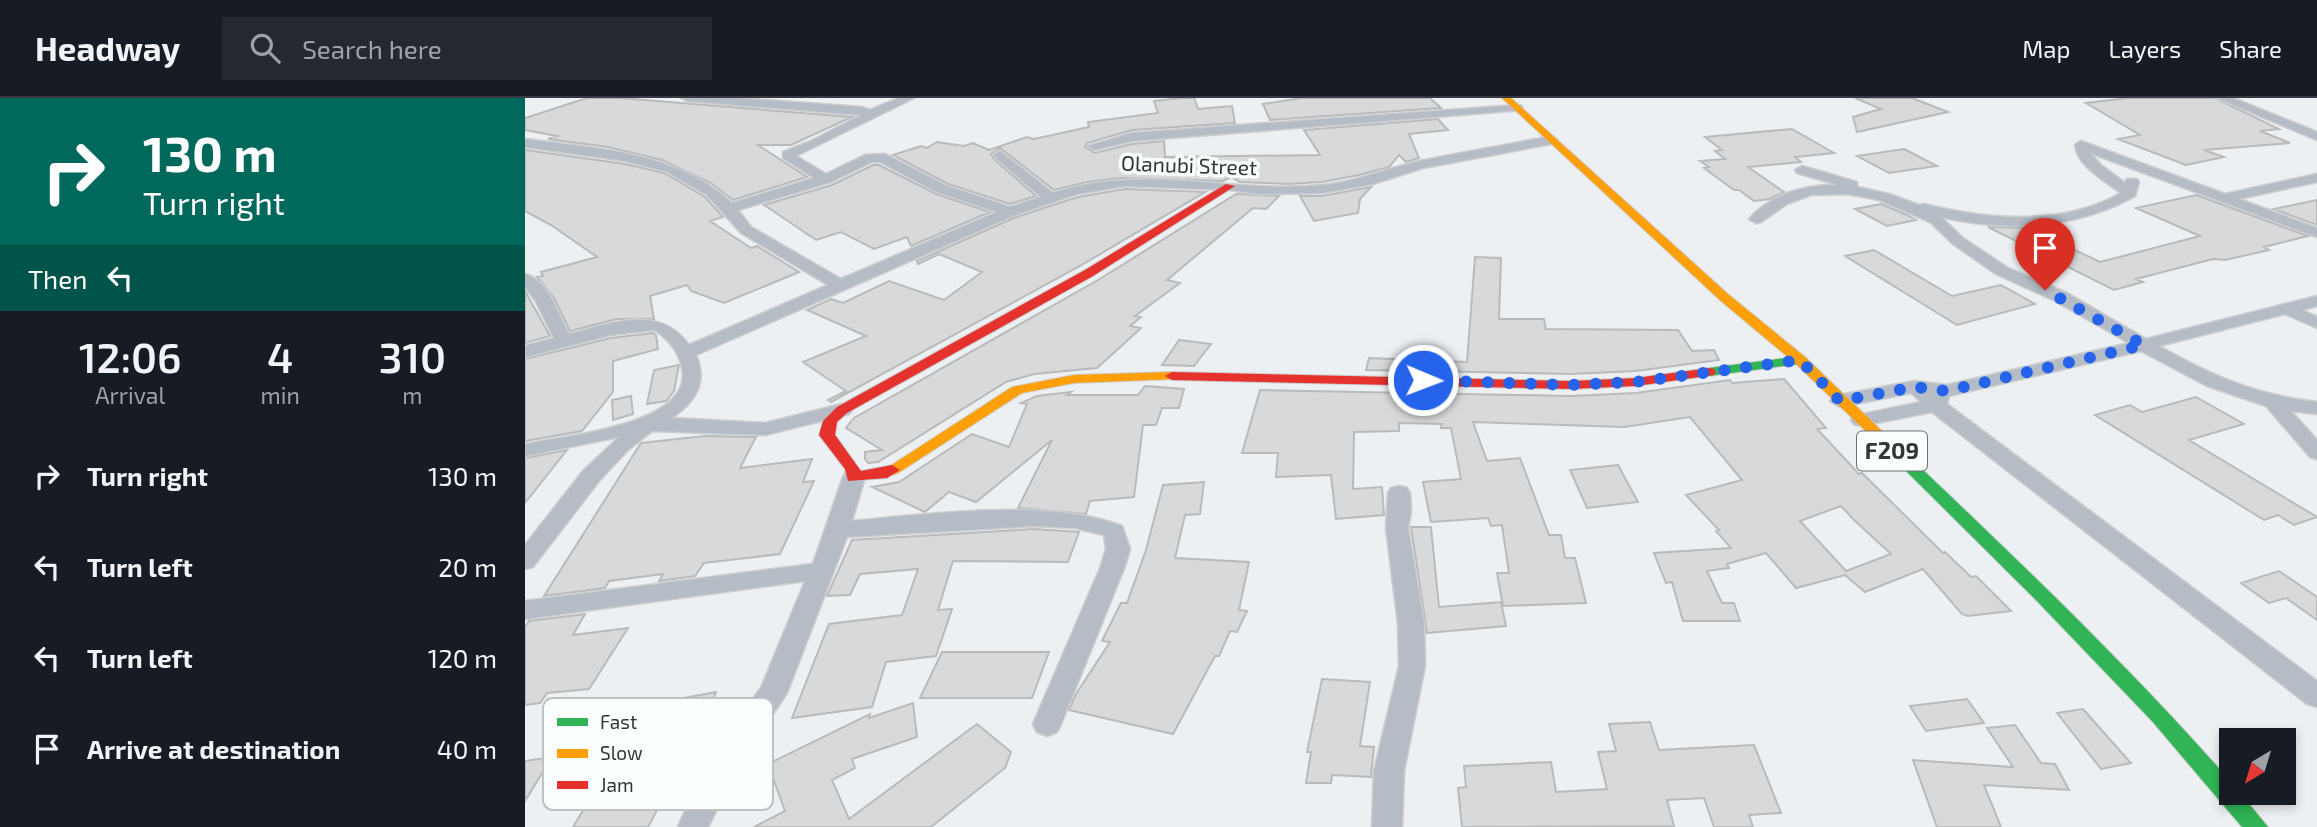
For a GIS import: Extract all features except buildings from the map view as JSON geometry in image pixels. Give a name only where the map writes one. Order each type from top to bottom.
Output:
[{"type":"street","points":[[687,98],[861,110],[867,116]]},
{"type":"street","points":[[826,178],[804,168],[787,155],[908,98]]},
{"type":"street","points":[[2223,98],[2317,136]]},
{"type":"street","points":[[1094,146],[1132,137],[1512,103]]},
{"type":"street","name":"F209","points":[[1512,103],[1725,298],[1800,360],[2043,595],[2149,705],[2256,827]]},
{"type":"street","name":"Olanubi Street","points":[[685,353],[1049,197],[1103,184],[1230,186],[1259,190],[1322,189],[1373,180],[1432,162],[1551,140]]},
{"type":"street","points":[[525,143],[651,162],[689,178],[712,192],[729,208],[745,230],[839,285]]},
{"type":"street","points":[[2130,193],[2096,168],[2080,147],[2084,144],[2222,199],[2317,233]]},
{"type":"street","points":[[1000,155],[1049,197]]},
{"type":"street","points":[[729,208],[826,178],[870,158],[885,158],[886,162],[943,189],[1010,212]]},
{"type":"street","points":[[1802,170],[1870,193],[1966,219],[2021,221],[2097,210],[2130,193]]},
{"type":"street","points":[[2130,193],[2132,177],[2149,170]]},
{"type":"street","points":[[2222,199],[2317,178]]},
{"type":"street","points":[[769,698],[838,530],[855,477],[853,468],[827,435],[830,421],[842,410],[1089,273],[1230,186]]},
{"type":"street","points":[[1756,219],[1791,197],[1812,191],[1842,189],[1870,193]]},
{"type":"street","points":[[1898,201],[1937,220],[1960,242],[2004,272],[2059,296],[2193,375],[2253,398],[2317,408]]},
{"type":"street","points":[[525,279],[540,293],[554,328],[564,341]]},
{"type":"street","points":[[1861,420],[2317,302]]},
{"type":"street","points":[[2287,309],[2317,323]]},
{"type":"street","points":[[525,352],[634,326],[656,325],[669,331],[693,369],[691,388],[677,406],[646,425],[606,458],[525,561]]},
{"type":"street","points":[[855,477],[887,473],[997,401],[1017,390],[1045,384],[1135,375],[1571,385],[1672,378],[1800,360]]},
{"type":"street","points":[[1840,401],[1915,387],[1941,398],[2317,696]]},
{"type":"street","points":[[2273,402],[2317,453]]},
{"type":"street","points":[[525,450],[646,425],[682,424],[765,429],[842,410]]},
{"type":"street","points":[[2294,426],[2317,429]]},
{"type":"street","points":[[1387,827],[1388,771],[1412,666],[1411,623],[1397,528],[1399,493]]},
{"type":"street","points":[[838,530],[947,520],[1048,518],[1095,523],[1114,531],[1118,549],[1113,566],[1047,724]]},
{"type":"street","points":[[525,610],[820,571]]},
{"type":"street","points":[[693,827],[700,810]]},
{"type":"traffic: fast","points":[[1709,372],[1800,360]]},
{"type":"traffic: fast","points":[[1877,434],[2043,595],[2159,715],[2256,827]]},
{"type":"traffic: slow","points":[[1506,98],[1725,298],[1800,360],[1877,434]]},
{"type":"traffic: slow","points":[[892,470],[1017,390],[1074,379],[1172,376]]},
{"type":"traffic: jam","points":[[892,470],[854,477],[853,468],[827,435],[830,421],[842,410],[1089,273],[1230,186]]},
{"type":"traffic: jam","points":[[1172,376],[1571,385],[1636,382],[1709,372]]},
{"type":"route","points":[[1423,380],[1571,385],[1636,382],[1800,360],[1840,401],[1915,387],[1947,391],[2001,376],[2144,345],[2045,290]]}]
